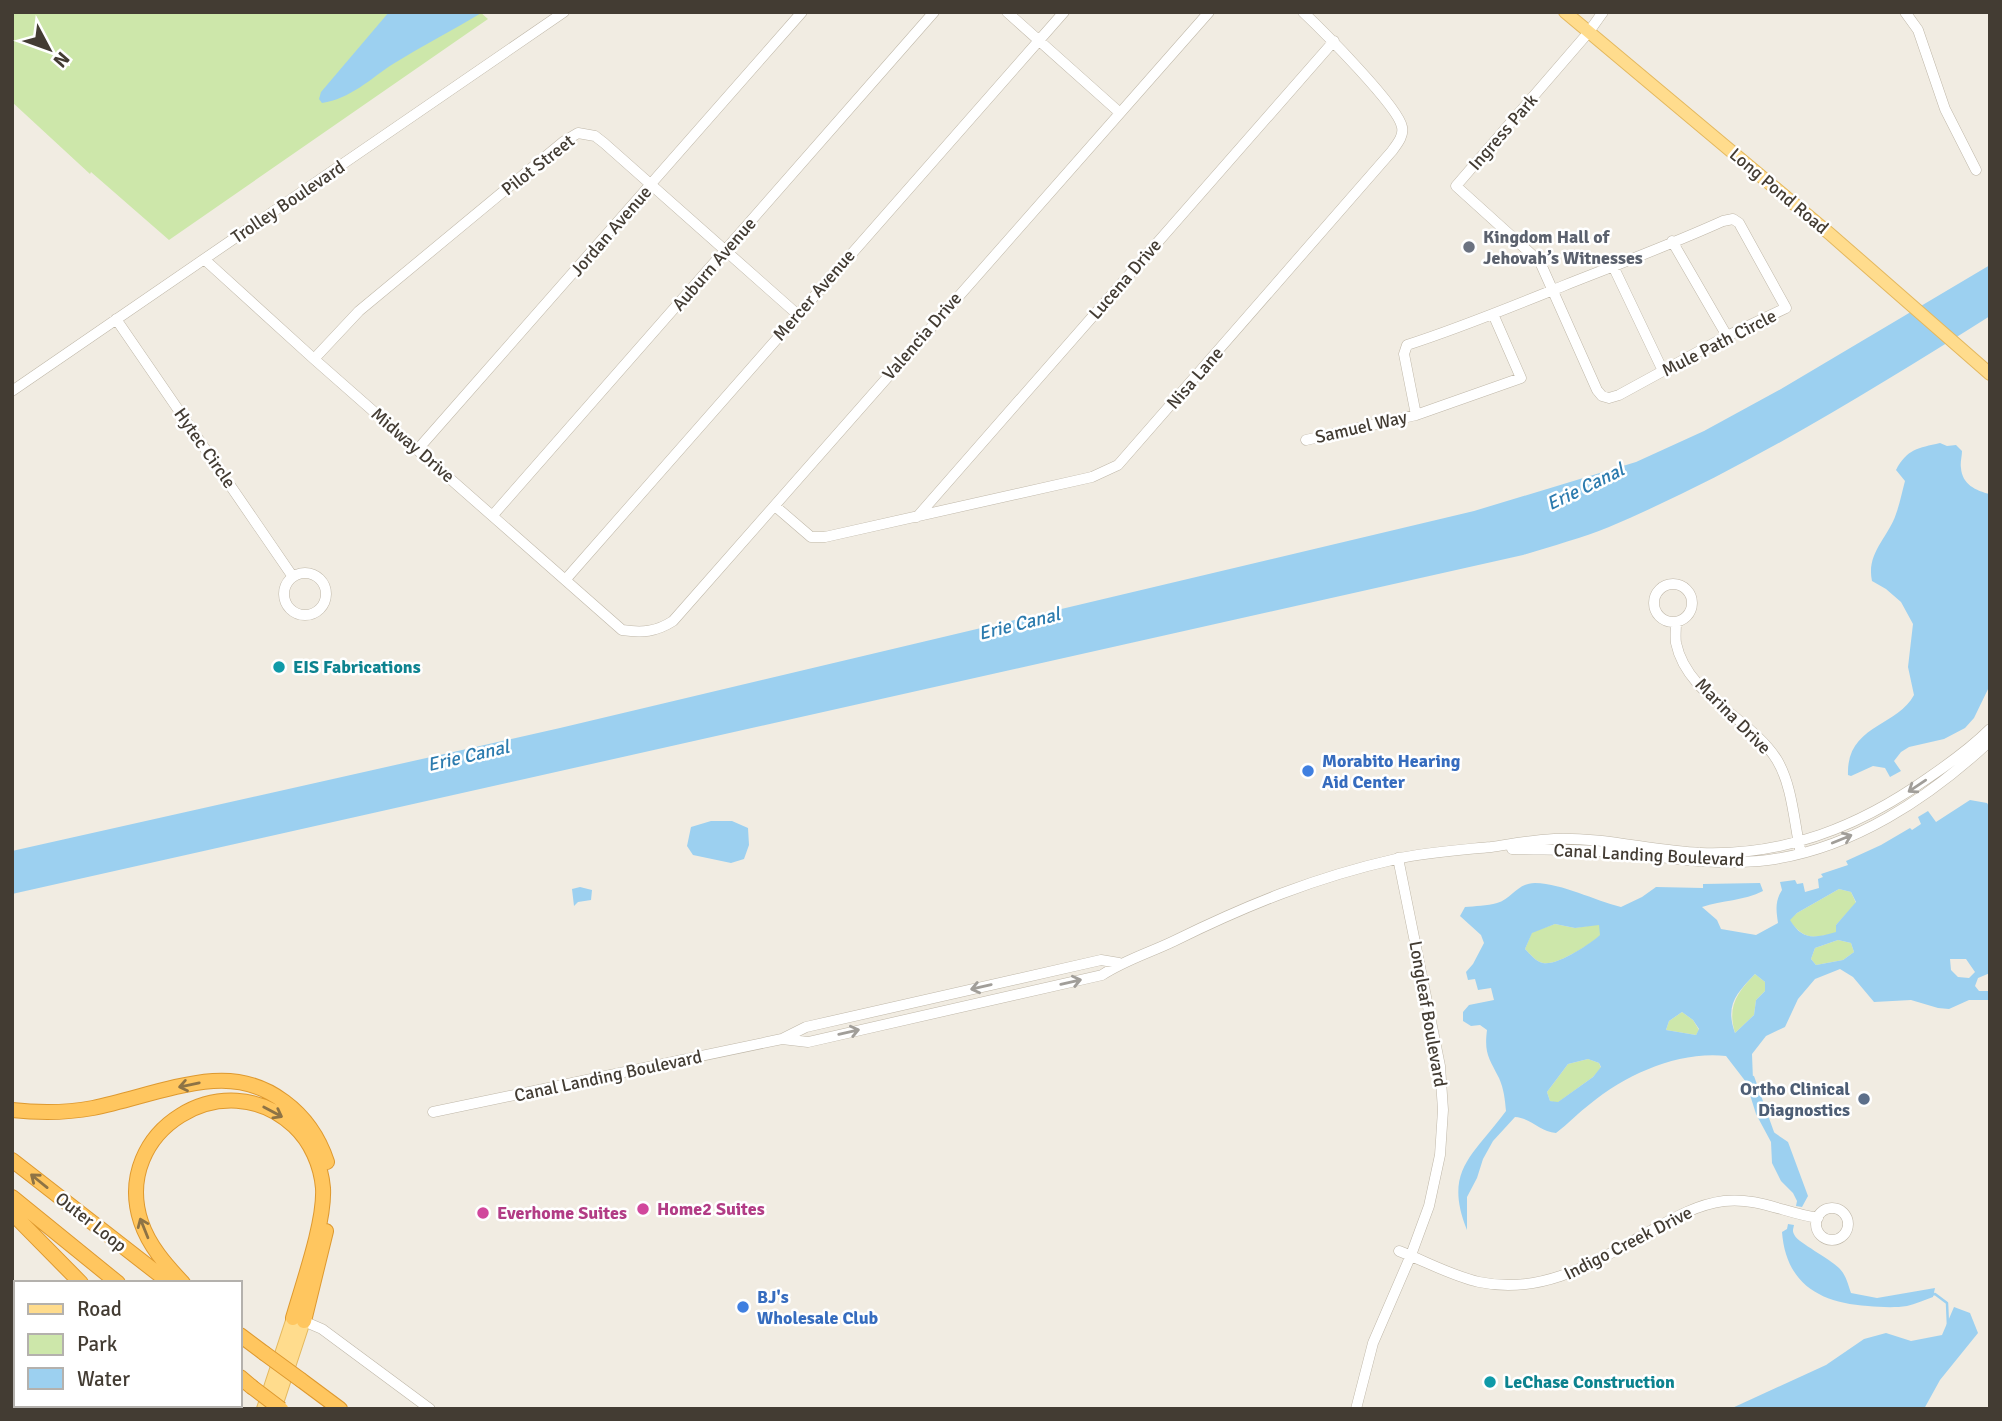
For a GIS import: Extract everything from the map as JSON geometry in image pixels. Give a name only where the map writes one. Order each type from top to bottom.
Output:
[{"type":"highway","points":[[12,1110],[82,1110],[192,1084],[218,1081],[255,1087],[288,1104],[305,1120],[318,1140],[327,1162],[331,1183],[328,1220],[299,1319]]},
{"type":"highway","points":[[181,1281],[158,1254],[141,1221],[137,1192],[142,1163],[158,1133],[185,1112],[219,1101],[253,1103],[278,1114],[298,1130],[313,1152],[321,1174],[321,1214],[299,1319]]},
{"type":"highway","name":"Outer Loop","points":[[12,1160],[167,1281]]},
{"type":"highway","name":"Outer Loop","points":[[12,1197],[116,1281]]},
{"type":"highway","points":[[12,1213],[79,1281]]},
{"type":"highway","points":[[242,1336],[340,1409]]},
{"type":"highway","points":[[242,1379],[281,1409]]},
{"type":"main road","name":"Long Pond Road","points":[[1565,12],[1830,234],[1990,374]]},
{"type":"main road","points":[[262,1409],[299,1319]]},
{"type":"main road","points":[[275,1409],[299,1319]]},
{"type":"street","name":"Trolley Boulevard","points":[[12,391],[564,12]]},
{"type":"street","name":"Jordan Avenue","points":[[418,449],[802,12]]},
{"type":"street","name":"Auburn Avenue","points":[[493,515],[934,12]]},
{"type":"street","points":[[1007,12],[1119,112]]},
{"type":"street","name":"Mercer Avenue","points":[[566,579],[1064,12]]},
{"type":"street","name":"Valencia Drive","points":[[622,630],[650,632],[673,621],[1209,12]]},
{"type":"street","name":"Nisa Lane","points":[[775,506],[811,537],[825,537],[1092,477],[1118,465],[1386,158],[1402,136],[1399,118],[1334,41],[1303,12]]},
{"type":"street","points":[[1588,33],[1602,12]]},
{"type":"street","points":[[1905,12],[1918,30],[1945,109],[1976,170]]},
{"type":"street","name":"Ingress Park","points":[[1553,290],[1540,262],[1457,186],[1588,33]]},
{"type":"street","name":"Lucena Drive","points":[[917,517],[1334,41]]},
{"type":"street","name":"Pilot Street","points":[[314,359],[359,311],[571,136],[587,132],[595,136],[797,314]]},
{"type":"street","name":"Mule Path Circle","points":[[1733,219],[1748,234],[1786,308],[1609,398],[1602,396],[1591,379],[1553,290],[1613,266],[1733,219]]},
{"type":"street","points":[[1672,241],[1727,336]]},
{"type":"street","name":"Midway Drive","points":[[204,259],[622,630]]},
{"type":"street","points":[[1613,266],[1663,371]]},
{"type":"street","name":"Samuel Way","points":[[1416,415],[1404,354],[1407,345],[1553,290]]},
{"type":"street","name":"Samuel Way","points":[[1306,440],[1416,415],[1521,378],[1493,314]]},
{"type":"street","name":"Hytec Circle","points":[[116,320],[293,577]]},
{"type":"street","points":[[313,574],[323,582],[327,596],[316,612],[310,615],[296,614],[287,604],[284,592],[293,577],[313,574]]},
{"type":"street","name":"Marina Drive","points":[[1676,622],[1676,644],[1696,681],[1769,748],[1779,765],[1800,847]]},
{"type":"street","name":"Canal Landing Boulevard","points":[[1800,847],[1886,806],[1972,747],[1990,729]]},
{"type":"street","name":"Canal Landing Boulevard","points":[[782,1039],[808,1042],[1102,975],[1119,963],[1164,946],[1262,900],[1324,878],[1398,859],[1554,839],[1614,842],[1701,853],[1800,847],[1841,840],[1888,817],[1950,775],[1990,741]]},
{"type":"street","name":"Longleaf Boulevard","points":[[1356,1409],[1373,1343],[1429,1206],[1440,1155],[1443,1110],[1438,1054],[1398,859]]},
{"type":"street","name":"Canal Landing Boulevard","points":[[433,1112],[782,1039],[806,1027],[1063,968],[1101,960],[1119,963]]},
{"type":"street","name":"Indigo Creek Drive","points":[[1399,1251],[1476,1282],[1499,1285],[1562,1278],[1685,1212],[1704,1205],[1744,1200],[1765,1203],[1794,1215],[1818,1218]]},
{"type":"street","points":[[299,1319],[322,1329],[430,1409]]},
{"type":"green space","points":[[12,12],[480,12],[488,19],[169,240],[91,172],[90,174],[12,102]]},
{"type":"green space","points":[[1839,889],[1851,892],[1856,903],[1836,925],[1836,933],[1805,935],[1789,920],[1797,913]]},
{"type":"green space","points":[[1555,924],[1575,928],[1600,924],[1600,936],[1565,958],[1549,963],[1540,962],[1525,949],[1532,932]]},
{"type":"green space","points":[[1838,940],[1851,943],[1854,952],[1843,960],[1816,965],[1811,959],[1815,948]]},
{"type":"green space","points":[[1755,974],[1765,982],[1765,991],[1756,1000],[1754,1015],[1735,1033],[1732,1015],[1735,1001]]},
{"type":"green space","points":[[1682,1012],[1693,1020],[1699,1030],[1696,1035],[1666,1030],[1669,1021]]},
{"type":"green space","points":[[1588,1059],[1599,1063],[1601,1068],[1557,1103],[1550,1101],[1547,1092],[1568,1064]]},
{"type":"water","points":[[389,12],[483,12],[393,64],[351,93],[322,103],[319,99],[321,92]]},
{"type":"water","name":"Erie Canal","points":[[1990,265],[1990,316],[1851,402],[1708,481],[1609,527],[1578,538],[1523,555],[12,894],[12,851],[560,728],[1474,511],[1636,462],[1704,431],[1781,389]]},
{"type":"water","points":[[1940,443],[1947,446],[1956,445],[1962,451],[1961,466],[1964,478],[1975,489],[1990,494],[1990,685],[1974,718],[1965,728],[1944,739],[1909,747],[1901,752],[1894,761],[1901,771],[1890,777],[1885,768],[1873,766],[1851,776],[1848,775],[1850,759],[1855,746],[1874,728],[1906,706],[1914,695],[1908,667],[1913,624],[1901,602],[1872,581],[1871,571],[1875,554],[1896,514],[1905,481],[1896,470],[1914,450]]},
{"type":"water","points":[[1970,800],[1987,803],[1990,808],[1990,973],[1978,978],[1975,986],[1979,991],[1990,991],[1990,1000],[1969,1000],[1949,1009],[1911,1000],[1874,1002],[1853,977],[1840,969],[1815,979],[1798,999],[1785,1027],[1766,1036],[1752,1054],[1753,1080],[1772,1131],[1788,1142],[1808,1196],[1802,1207],[1796,1206],[1793,1193],[1781,1181],[1772,1163],[1771,1142],[1756,1114],[1746,1082],[1726,1056],[1708,1055],[1672,1061],[1637,1074],[1604,1093],[1556,1133],[1515,1117],[1493,1141],[1483,1159],[1467,1197],[1467,1230],[1460,1210],[1460,1178],[1473,1153],[1506,1111],[1502,1086],[1487,1050],[1487,1030],[1480,1025],[1471,1026],[1463,1021],[1463,1012],[1469,1005],[1494,1000],[1491,988],[1478,990],[1475,979],[1468,980],[1466,972],[1484,943],[1481,935],[1460,916],[1465,907],[1497,903],[1519,888],[1535,883],[1568,889],[1621,907],[1656,887],[1703,888],[1703,884],[1760,883],[1763,891],[1756,894],[1702,907],[1717,920],[1721,929],[1756,935],[1778,923],[1777,906],[1782,890],[1780,882],[1795,880],[1797,884],[1803,883],[1805,892],[1819,888],[1818,879],[1823,877],[1821,874],[1848,865],[1846,861],[1910,828],[1912,830],[1921,824],[1918,817],[1928,811],[1936,822]],"holes":[[[1839,889],[1851,892],[1856,902],[1836,925],[1836,932],[1821,936],[1804,935],[1800,932],[1790,920],[1797,913]],[[1555,924],[1575,928],[1599,925],[1600,935],[1581,949],[1556,961],[1540,962],[1525,949],[1532,933]],[[1838,940],[1851,943],[1854,952],[1843,960],[1816,965],[1811,959],[1815,948]],[[1950,959],[1966,959],[1975,972],[1969,978],[1958,977],[1951,970]],[[1755,974],[1765,982],[1765,991],[1756,1000],[1754,1015],[1735,1033],[1732,1007],[1742,988]],[[1682,1012],[1693,1020],[1699,1029],[1696,1035],[1666,1030],[1669,1021]],[[1588,1059],[1599,1063],[1601,1067],[1593,1077],[1558,1102],[1550,1101],[1547,1092],[1568,1064]]]},
{"type":"water","points":[[711,821],[732,821],[748,828],[749,845],[744,859],[731,863],[693,855],[687,846],[691,827]]},
{"type":"water","points":[[580,887],[592,890],[591,900],[578,902],[574,906],[572,889]]},
{"type":"water","points":[[1788,1224],[1794,1225],[1793,1232],[1797,1239],[1839,1268],[1851,1293],[1877,1298],[1935,1288],[1933,1297],[1907,1306],[1887,1307],[1851,1304],[1821,1295],[1808,1287],[1790,1265],[1782,1232],[1787,1229]]},
{"type":"water","points":[[1954,1307],[1970,1313],[1978,1333],[1940,1380],[1924,1409],[1730,1409],[1826,1365],[1864,1339],[1886,1333],[1911,1341],[1942,1335]]},
{"type":"waterway","points":[[1753,1077],[1773,1133]]},
{"type":"waterway","points":[[1930,1295],[1935,1294],[1947,1303],[1948,1326]]},
{"type":"place","name":"Kingdom Hall of Jehovah’s Witnesses","points":[[1469,247]]},
{"type":"place","name":"EIS Fabrications","points":[[279,667]]},
{"type":"place","name":"Morabito Hearing Aid Center","points":[[1308,771]]},
{"type":"place","name":"Ortho Clinical Diagnostics","points":[[1864,1099]]},
{"type":"place","name":"Home2 Suites","points":[[643,1209]]},
{"type":"place","name":"Everhome Suites","points":[[483,1213]]},
{"type":"place","name":"BJ's Wholesale Club","points":[[743,1307]]},
{"type":"place","name":"LeChase Construction","points":[[1490,1382]]}]
